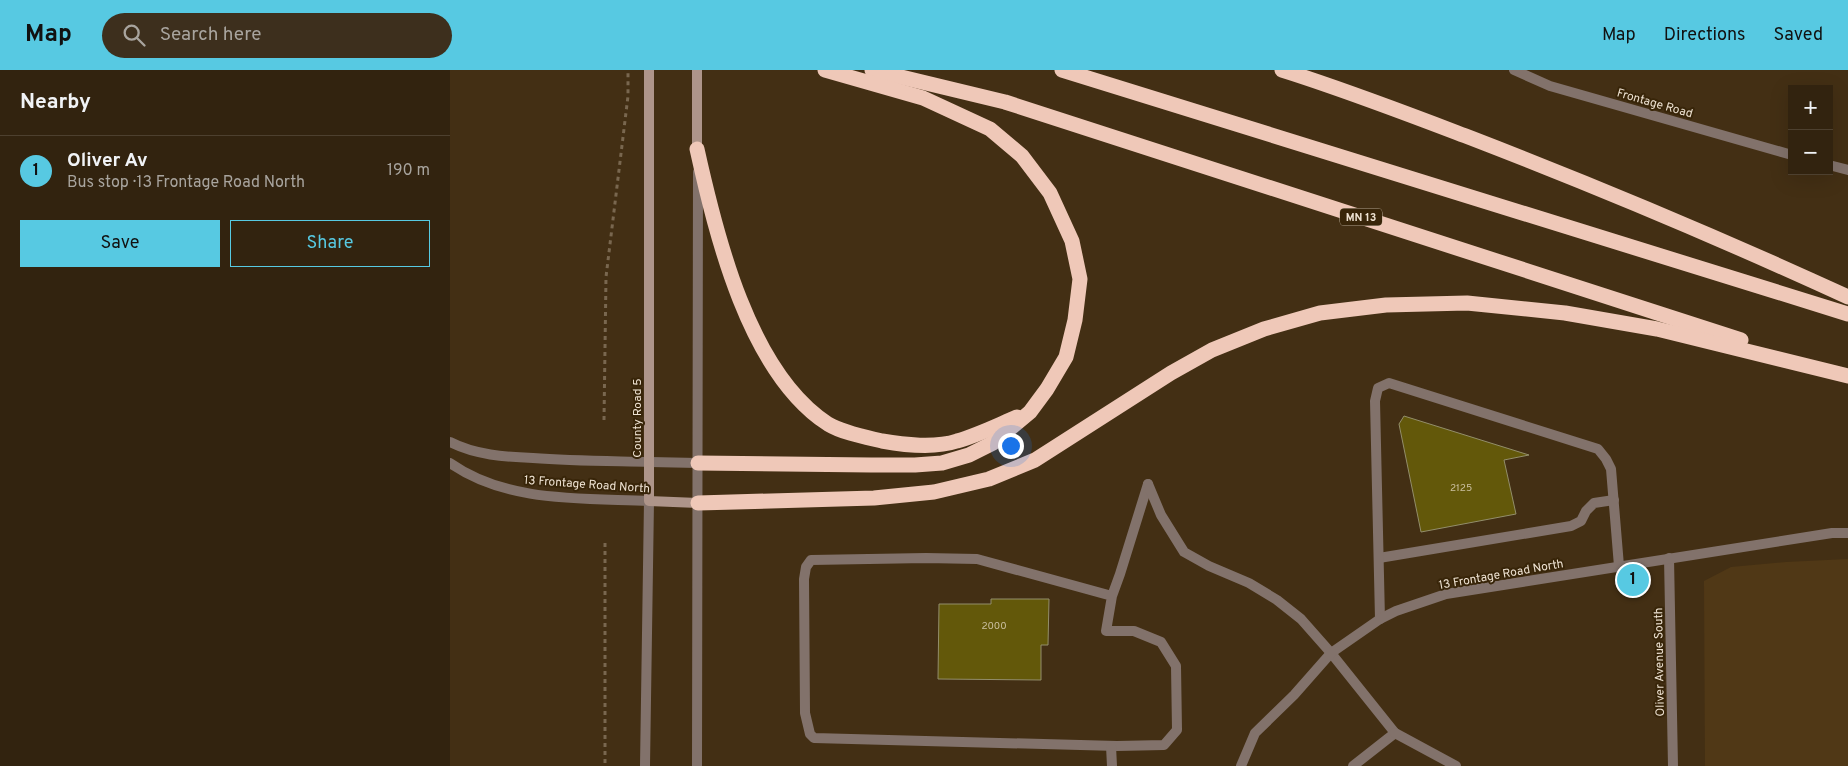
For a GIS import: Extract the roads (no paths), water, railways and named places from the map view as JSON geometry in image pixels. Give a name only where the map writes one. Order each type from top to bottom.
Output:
[{"type":"highway","points":[[698,463],[915,465],[942,463],[969,455],[993,443],[1030,412],[1047,389],[1066,357],[1076,320],[1080,279],[1072,241],[1050,193],[1022,156],[990,130],[924,98],[825,70]]},
{"type":"highway","name":"MN 13","points":[[872,70],[1005,102],[1848,375]]},
{"type":"highway","points":[[1062,70],[1848,314]]},
{"type":"highway","points":[[1282,70],[1335,87],[1583,181],[1738,246],[1848,297]]},
{"type":"highway","points":[[697,149],[712,216],[724,258],[758,341],[781,377],[808,407],[829,424],[863,437],[895,443],[925,445],[956,442],[1030,412]]},
{"type":"highway","points":[[698,502],[874,498],[934,492],[988,479],[1035,460],[1171,372],[1212,350],[1264,328],[1320,313],[1386,305],[1467,303],[1565,313],[1657,329],[1848,375]]},
{"type":"main road","name":"County Road 5","points":[[649,70],[649,501]]},
{"type":"main road","points":[[697,70],[697,149]]},
{"type":"main road","name":"13 Frontage Road North","points":[[649,501],[698,502]]},
{"type":"street","name":"Frontage Road","points":[[1514,70],[1550,86],[1788,154]]},
{"type":"street","points":[[697,149],[697,766]]},
{"type":"street","points":[[1833,166],[1848,170]]},
{"type":"street","points":[[1380,619],[1375,401],[1378,388],[1389,383],[1598,449],[1611,469],[1619,566]]},
{"type":"street","name":"13 Frontage Road North","points":[[450,442],[463,448],[500,456],[557,460],[698,463]]},
{"type":"street","name":"13 Frontage Road North","points":[[450,463],[478,480],[523,493],[649,501]]},
{"type":"street","points":[[1112,596],[977,559],[811,560],[806,567],[804,579],[805,713],[810,734],[814,738],[1111,746],[1164,745],[1177,730],[1176,666],[1161,642],[1134,632],[1106,631],[1112,596],[1148,484],[1161,516],[1184,552],[1209,566],[1249,583],[1277,600],[1301,619],[1395,733],[1456,766]]},
{"type":"street","points":[[1379,558],[1571,526],[1581,521],[1586,510],[1594,503],[1614,500]]},
{"type":"street","name":"County Road 5","points":[[645,766],[649,501]]},
{"type":"street","name":"13 Frontage Road North","points":[[1241,766],[1255,734],[1331,654],[1380,619],[1396,611],[1446,594],[1832,533],[1848,533]]},
{"type":"street","name":"Oliver Avenue South","points":[[1669,558],[1673,766]]},
{"type":"street","points":[[1353,766],[1395,733]]},
{"type":"street","points":[[1111,746],[1112,766]]},
{"type":"place","name":"Oliver Av","points":[[1633,580]]}]
